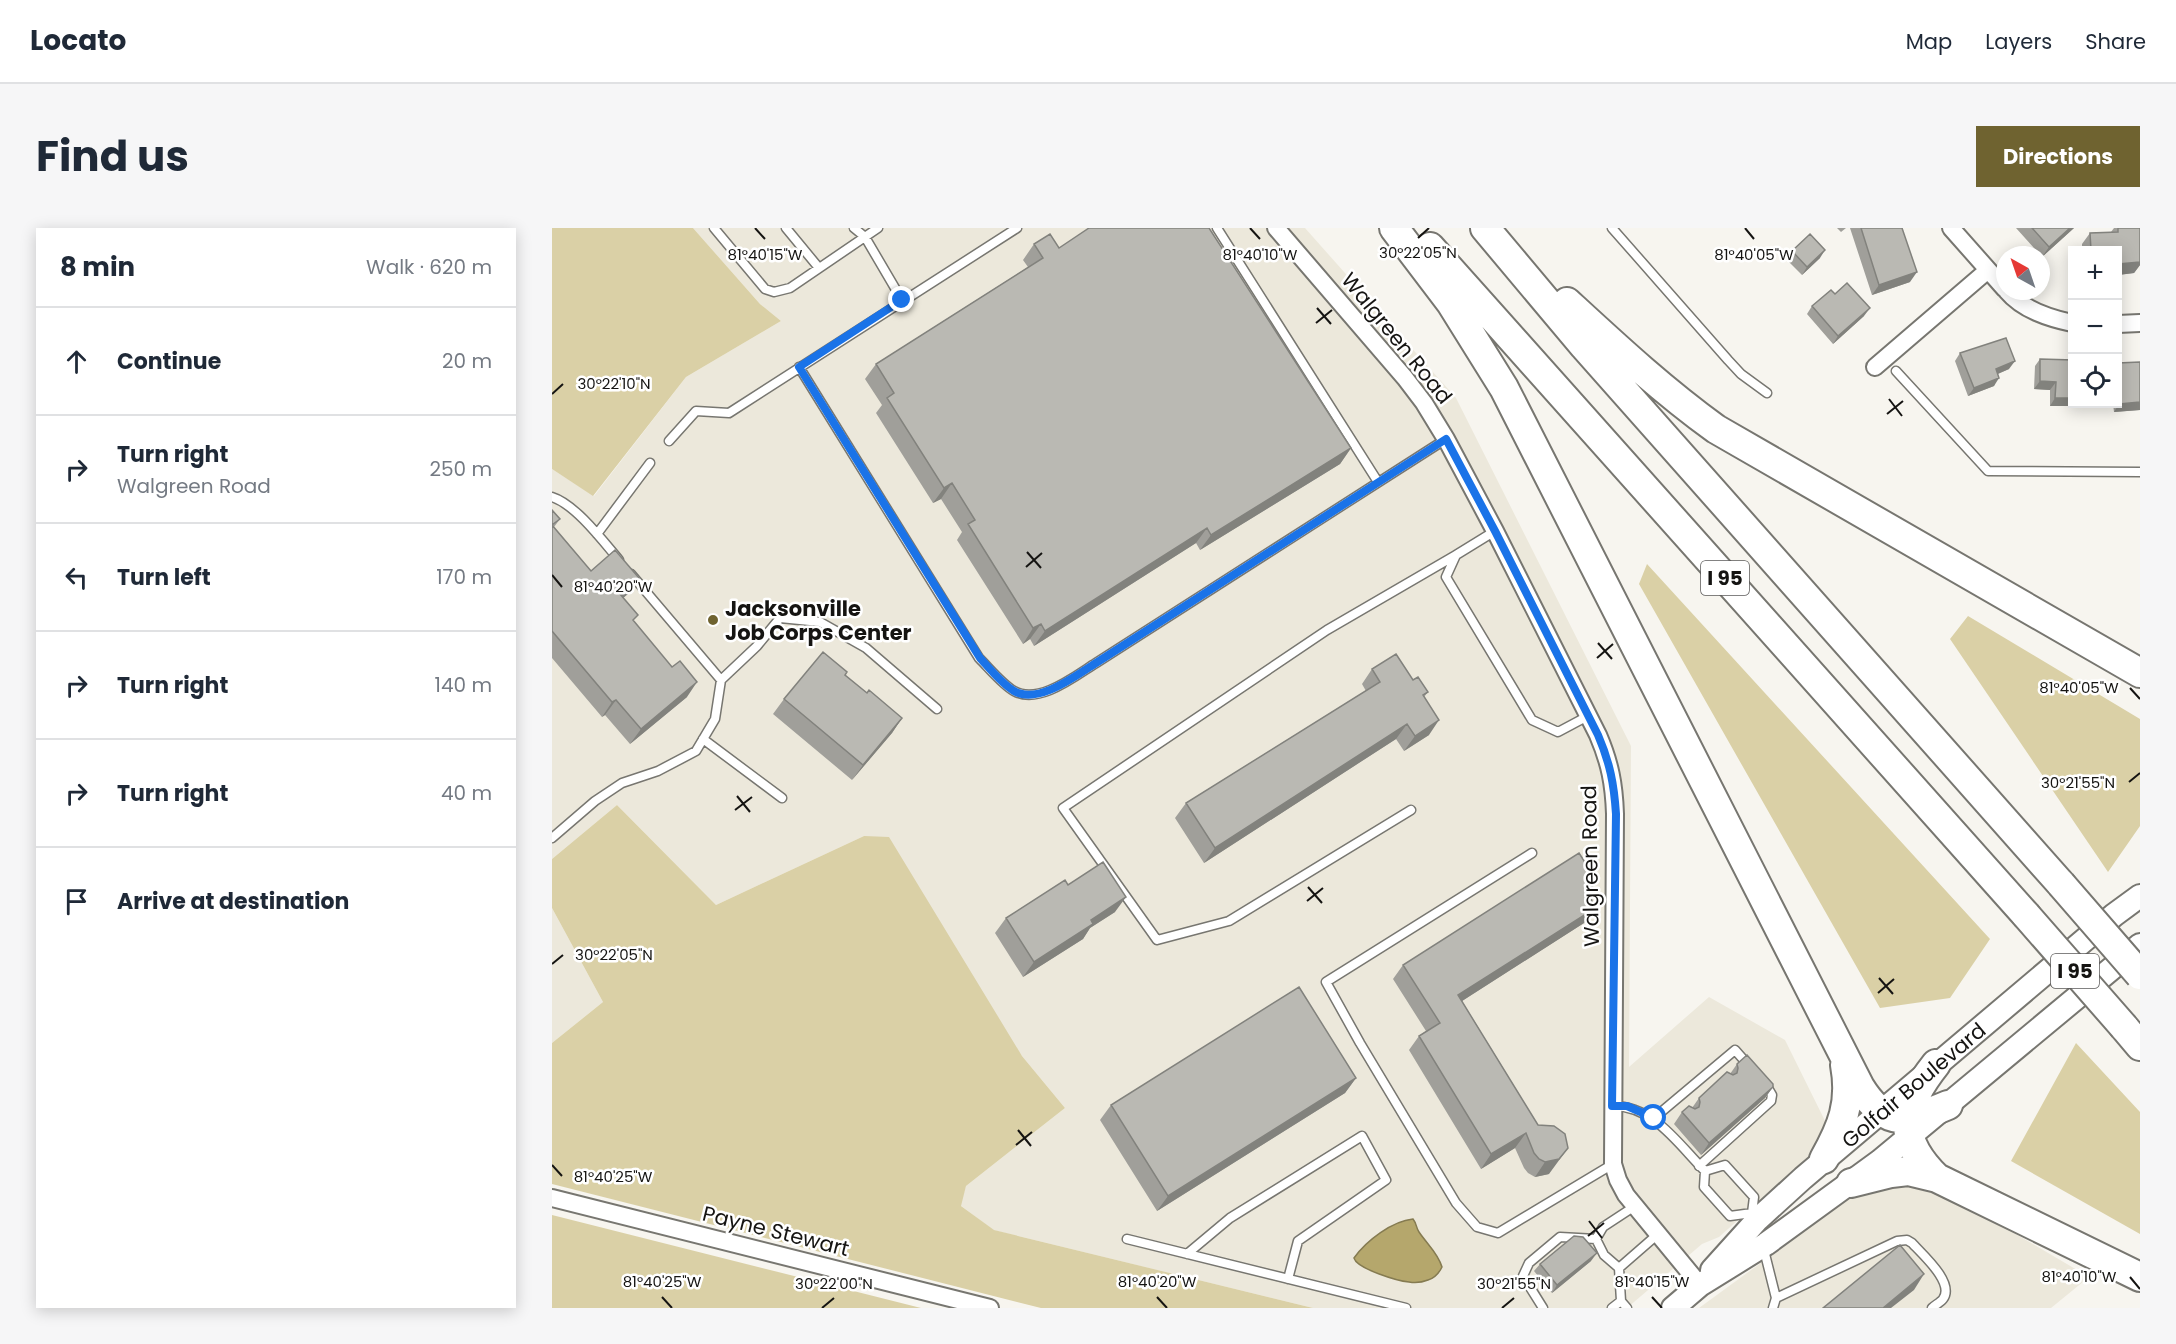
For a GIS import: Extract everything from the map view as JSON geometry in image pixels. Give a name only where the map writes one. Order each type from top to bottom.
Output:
[{"type":"highway","points":[[1394,228],[1451,303],[1504,388],[1843,1058],[1868,1100],[1909,1128]]},
{"type":"highway","name":"I 95","points":[[1413,228],[2132,1036]]},
{"type":"highway","points":[[1487,228],[1639,369],[1716,429],[2140,673]]},
{"type":"highway","name":"I 95","points":[[1487,228],[1592,355],[2140,975]]},
{"type":"highway","points":[[1824,1160],[1840,1131],[1848,1103],[1848,1081],[1843,1058]]},
{"type":"highway","points":[[1936,1064],[1920,1085],[1911,1102],[1909,1128],[1915,1152],[1924,1166],[1937,1178]]},
{"type":"highway","points":[[1909,1128],[1948,1105]]},
{"type":"highway","points":[[1851,1183],[1908,1171],[1937,1178],[2140,1277]]},
{"type":"main road","name":"Golfair Boulevard","points":[[1675,1307],[1755,1232],[1824,1160],[2114,915],[2140,896]]},
{"type":"main road","name":"Golfair Boulevard","points":[[1948,1105],[2140,945]]},
{"type":"main road","name":"Golfair Boulevard","points":[[1755,1232],[1851,1183],[1909,1128]]},
{"type":"street","name":"Walgreen Road","points":[[1276,228],[1405,378],[1446,439],[1495,531],[1609,761],[1614,785],[1616,814],[1613,1164],[1618,1180],[1635,1206],[1700,1285]]},
{"type":"street","points":[[1951,228],[1996,279]]},
{"type":"street","points":[[1875,367],[1988,270]]},
{"type":"street","points":[[2018,300],[2040,313],[2068,321]]},
{"type":"street","points":[[2122,324],[2140,323]]},
{"type":"street","name":"Payne Stewart","points":[[552,1198],[990,1308]]},
{"type":"lane","points":[[714,228],[765,289],[774,292],[790,288],[878,228]]},
{"type":"lane","points":[[786,228],[819,268]]},
{"type":"lane","points":[[854,228],[865,237],[902,300]]},
{"type":"lane","points":[[669,441],[696,411],[729,413],[1017,228]]},
{"type":"lane","points":[[1217,228],[1378,482]]},
{"type":"lane","points":[[1612,228],[1741,374],[1767,393]]},
{"type":"lane","points":[[799,367],[980,658],[1014,691],[1028,696],[1043,694],[1096,663],[1446,439]]},
{"type":"lane","points":[[1896,371],[1988,471],[2140,472]]},
{"type":"lane","points":[[597,534],[650,463]]},
{"type":"lane","points":[[552,497],[560,500],[597,534],[721,680]]},
{"type":"lane","points":[[1411,810],[1228,921],[1157,940],[1063,808],[1327,630],[1495,531]]},
{"type":"lane","points":[[1456,555],[1446,577],[1532,720],[1558,732],[1588,716]]},
{"type":"lane","points":[[552,838],[595,801],[622,783],[668,766],[696,750],[715,719],[721,680],[757,646],[780,618],[820,622],[866,648],[937,709]]},
{"type":"lane","points":[[703,739],[782,798]]},
{"type":"lane","points":[[1532,853],[1326,982],[1456,1203],[1477,1227],[1498,1233],[1613,1164]]},
{"type":"lane","points":[[1654,1118],[1677,1104],[1716,1070],[1734,1050],[1754,1071]]},
{"type":"lane","points":[[1755,1232],[1730,1216],[1704,1187],[1702,1168],[1714,1147],[1753,1113],[1771,1101],[1772,1095],[1768,1085],[1761,1078]]},
{"type":"lane","points":[[1612,1106],[1627,1106],[1654,1118],[1702,1168]]},
{"type":"lane","points":[[1187,1254],[1230,1218],[1362,1136],[1386,1180],[1298,1241],[1288,1279]]},
{"type":"lane","points":[[1702,1168],[1725,1165],[1754,1197],[1755,1232],[1776,1298],[1773,1308]]},
{"type":"lane","points":[[1596,1239],[1603,1227],[1635,1206]]},
{"type":"lane","points":[[1619,1268],[1658,1234]]},
{"type":"lane","points":[[1543,1308],[1523,1276],[1529,1263],[1560,1237],[1596,1239]]},
{"type":"lane","points":[[1127,1239],[1406,1308]]},
{"type":"lane","points":[[1596,1239],[1604,1255],[1619,1268],[1624,1304],[1612,1308]]},
{"type":"lane","points":[[1776,1298],[1897,1241],[1907,1240],[1945,1281],[1944,1298],[1932,1308]]},
{"type":"shaded area","points":[[552,228],[693,228],[760,304],[781,321],[686,377],[593,496],[552,469]]},
{"type":"shaded area","points":[[693,228],[1305,228],[1456,398],[1631,746],[1629,1067],[1709,997],[1785,1040],[1831,1133],[1808,1158],[1719,1237],[1702,1244],[1627,1308],[1313,1308],[993,1230],[960,1205],[966,1186],[1065,1108],[1022,1056],[864,836],[716,905],[617,805],[552,859],[552,469],[594,496],[686,377],[781,321],[760,304]]},
{"type":"shaded area","points":[[1647,564],[1990,939],[1950,998],[1880,1008],[1639,584]]},
{"type":"shaded area","points":[[1968,616],[2140,719],[2140,826],[2108,872],[1950,639]]},
{"type":"shaded area","points":[[617,805],[716,905],[864,836],[889,837],[1022,1056],[1065,1108],[966,1186],[961,1206],[994,1230],[1313,1308],[1041,1308],[552,1184],[552,1043],[603,1002],[552,908],[552,859]]},
{"type":"shaded area","points":[[552,908],[603,1002],[552,1043]]},
{"type":"shaded area","points":[[2076,1043],[2140,1112],[2140,1234],[2011,1161]]},
{"type":"shaded area","points":[[1895,1180],[1941,1190],[2089,1277],[2051,1308],[1699,1308],[1854,1195]]},
{"type":"shaded area","points":[[552,1215],[921,1308],[552,1308]]},
{"type":"shaded area","points":[[1413,1219],[1442,1267],[1435,1277],[1421,1282],[1404,1281],[1378,1274],[1362,1266],[1354,1258],[1365,1245],[1388,1228]]},
{"type":"building","points":[[1089,228],[1209,228],[1351,448],[1211,535],[1207,528],[1045,631],[1041,624],[1033,628],[968,524],[975,520],[952,483],[944,488],[887,398],[894,393],[876,364],[1043,258],[1034,244],[1050,234],[1059,248]]},
{"type":"building","points":[[1861,228],[1902,228],[1917,272],[1879,285]]},
{"type":"building","points":[[2032,228],[2070,228],[2050,246]]},
{"type":"building","points":[[2118,228],[2140,228],[2140,262],[2122,264],[2122,246],[2091,246],[2090,233],[2118,232]]},
{"type":"building","points":[[1810,234],[1825,250],[1807,267],[1792,251]]},
{"type":"building","points":[[1847,283],[1870,308],[1838,336],[1812,306],[1831,290],[1835,294]]},
{"type":"building","points":[[2006,338],[2015,361],[1996,369],[1999,378],[1974,388],[1960,353]]},
{"type":"building","points":[[2040,359],[2068,360],[2068,398],[2055,398],[2056,382],[2040,381]]},
{"type":"building","points":[[2140,362],[2140,402],[2122,404],[2122,363]]},
{"type":"building","points":[[552,510],[560,519],[552,525]]},
{"type":"building","points":[[552,525],[591,571],[615,550],[639,578],[620,594],[638,615],[633,620],[672,667],[680,661],[697,682],[641,729],[616,700],[612,702],[552,631]]},
{"type":"building","points":[[823,652],[847,672],[845,675],[867,693],[869,690],[902,718],[863,765],[784,699]]},
{"type":"building","points":[[1396,654],[1413,680],[1418,677],[1428,692],[1423,695],[1439,720],[1415,736],[1407,724],[1215,848],[1186,803],[1380,682],[1372,669]]},
{"type":"building","points":[[1579,853],[1597,881],[1588,886],[1594,909],[1458,995],[1538,1125],[1554,1126],[1565,1134],[1568,1148],[1559,1159],[1545,1162],[1534,1153],[1526,1133],[1491,1154],[1419,1036],[1440,1023],[1403,965]]},
{"type":"building","points":[[1103,862],[1126,897],[1091,920],[1093,924],[1034,962],[1006,918],[1065,880],[1068,885]]},
{"type":"building","points":[[1299,987],[1356,1078],[1168,1196],[1111,1105]]},
{"type":"building","points":[[1747,1055],[1773,1084],[1773,1087],[1709,1143],[1682,1112],[1689,1106],[1695,1109],[1699,1107],[1699,1098],[1727,1072],[1733,1075],[1737,1073],[1737,1064]]},
{"type":"building","points":[[1574,1236],[1583,1237],[1597,1253],[1557,1285],[1540,1264]]},
{"type":"building","points":[[1900,1245],[1924,1274],[1883,1308],[1823,1308]]},
{"type":"place","name":"Jacksonville Job Corps Center","points":[[713,620]]},
{"type":"route","points":[[902,300],[799,367],[980,658],[1014,691],[1028,696],[1043,694],[1096,663],[1446,439],[1495,531],[1609,761],[1614,785],[1616,814],[1612,1106],[1627,1106],[1654,1118]]}]
